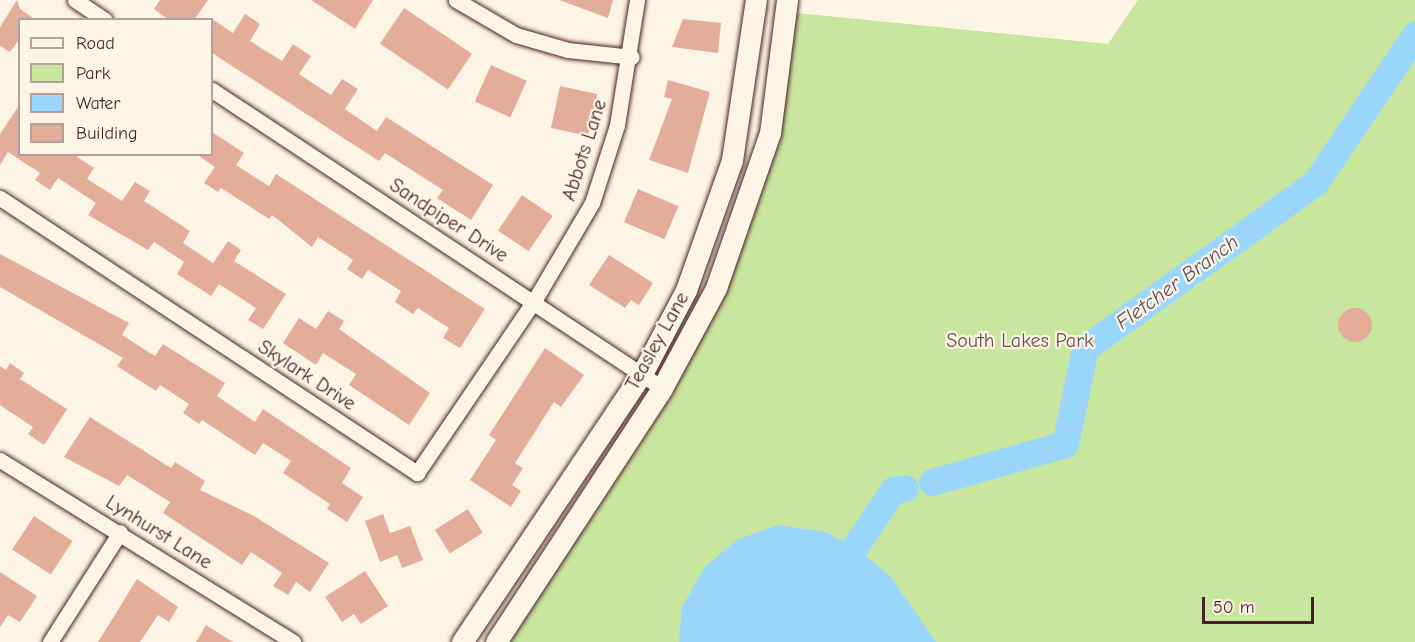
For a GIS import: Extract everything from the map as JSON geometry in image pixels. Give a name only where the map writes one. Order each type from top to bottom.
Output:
[{"type":"main road","name":"Teasley Lane","points":[[462,642],[643,372],[686,290],[719,207],[739,131],[756,0]]},
{"type":"main road","name":"Teasley Lane","points":[[496,642],[662,388],[716,288],[746,210],[770,133],[787,0]]},
{"type":"street","points":[[75,0],[102,18]]},
{"type":"street","points":[[456,0],[516,35],[568,50],[632,57]]},
{"type":"street","name":"Abbots Lane","points":[[534,301],[592,203],[617,125],[632,57],[637,0]]},
{"type":"street","name":"Sandpiper Drive","points":[[213,91],[643,372],[662,388]]},
{"type":"street","name":"Skylark Drive","points":[[0,198],[417,472],[534,301]]},
{"type":"street","name":"Lynhurst Lane","points":[[0,460],[120,531],[293,642]]},
{"type":"street","points":[[50,642],[120,531]]},
{"type":"green space","name":"South Lakes Park","points":[[1138,0],[1415,0],[1415,642],[498,642],[662,388],[770,133],[787,12],[1108,44]]},
{"type":"water","points":[[778,525],[826,532],[860,551],[891,577],[936,642],[679,642],[682,607],[704,568],[736,540]]},
{"type":"building","points":[[17,0],[20,9],[33,18],[18,18],[18,41],[10,52],[0,46],[0,27]]},
{"type":"building","points":[[160,0],[208,0],[195,18],[166,18],[154,9]]},
{"type":"building","points":[[311,0],[373,0],[355,29]]},
{"type":"building","points":[[559,0],[613,0],[608,18]]},
{"type":"building","points":[[404,8],[472,54],[448,90],[380,44]]},
{"type":"building","points":[[245,14],[260,24],[250,41],[282,61],[293,44],[311,56],[299,74],[331,95],[342,79],[358,89],[345,109],[377,131],[386,117],[493,185],[471,220],[437,198],[443,190],[385,153],[379,161],[213,54],[213,20],[233,33]]},
{"type":"building","points":[[683,19],[721,23],[718,53],[672,47]]},
{"type":"building","points":[[491,65],[527,81],[510,117],[475,102]]},
{"type":"building","points":[[668,80],[710,92],[688,173],[649,160],[672,99],[664,97]]},
{"type":"building","points":[[560,86],[597,94],[588,136],[551,128]]},
{"type":"building","points":[[18,107],[18,156],[76,156],[94,168],[87,179],[122,201],[135,182],[150,191],[144,201],[190,231],[183,243],[213,263],[228,241],[241,250],[234,261],[286,294],[263,329],[248,320],[256,308],[219,284],[211,296],[177,274],[184,262],[154,242],[148,250],[88,215],[96,203],[58,178],[50,190],[35,180],[40,173],[8,152],[0,165],[0,134]]},
{"type":"building","points":[[213,133],[244,153],[236,165],[269,186],[276,174],[485,309],[460,348],[443,338],[449,328],[418,308],[413,314],[395,302],[401,291],[368,270],[362,279],[347,269],[353,260],[318,237],[312,247],[272,215],[269,219],[221,188],[218,192],[204,183],[215,167],[199,156],[213,156]]},
{"type":"building","points":[[638,189],[679,206],[664,239],[624,222]]},
{"type":"building","points":[[522,195],[553,216],[529,251],[498,231]]},
{"type":"building","points":[[0,254],[129,323],[122,335],[155,356],[163,344],[225,383],[217,396],[255,422],[263,409],[351,468],[342,483],[363,497],[347,522],[327,509],[330,504],[283,473],[291,461],[263,443],[255,455],[202,420],[199,424],[183,413],[189,404],[160,385],[156,391],[117,366],[123,358],[0,287]]},
{"type":"building","points":[[609,255],[653,283],[639,305],[631,300],[625,308],[589,285]]},
{"type":"building","points":[[1355,308],[1367,313],[1372,325],[1367,337],[1355,342],[1343,337],[1338,325],[1343,313]]},
{"type":"building","points":[[328,311],[344,321],[339,329],[430,393],[409,425],[349,385],[356,374],[323,353],[316,365],[283,343],[299,318],[316,329]]},
{"type":"building","points":[[545,348],[584,375],[561,407],[554,402],[515,463],[523,468],[512,485],[521,491],[511,507],[470,480],[496,440],[489,435]]},
{"type":"building","points":[[10,363],[24,373],[20,379],[67,409],[44,445],[28,434],[33,427],[0,405],[0,366],[6,370]]},
{"type":"building","points":[[90,417],[171,468],[175,462],[205,481],[200,490],[254,516],[329,563],[310,592],[296,582],[288,595],[273,586],[282,573],[251,552],[242,565],[163,513],[170,502],[127,475],[119,486],[64,457]]},
{"type":"building","points":[[468,509],[483,533],[450,553],[435,530]]},
{"type":"building","points":[[383,514],[390,533],[410,526],[423,560],[402,568],[397,555],[380,562],[365,521]]},
{"type":"building","points":[[34,516],[73,541],[51,575],[12,550]]},
{"type":"building","points":[[365,571],[388,606],[361,624],[354,614],[342,622],[325,597]]},
{"type":"building","points":[[0,572],[37,596],[20,622],[8,615],[0,627]]},
{"type":"building","points":[[137,579],[178,607],[169,622],[158,615],[140,642],[98,642]]},
{"type":"building","points":[[206,625],[233,642],[196,642]]},
{"type":"waterway","name":"Fletcher Branch","points":[[932,482],[1065,444],[1085,348],[1315,183],[1415,35]]},
{"type":"waterway","name":"Fletcher Branch","points":[[829,573],[850,554],[893,490],[905,488]]}]
